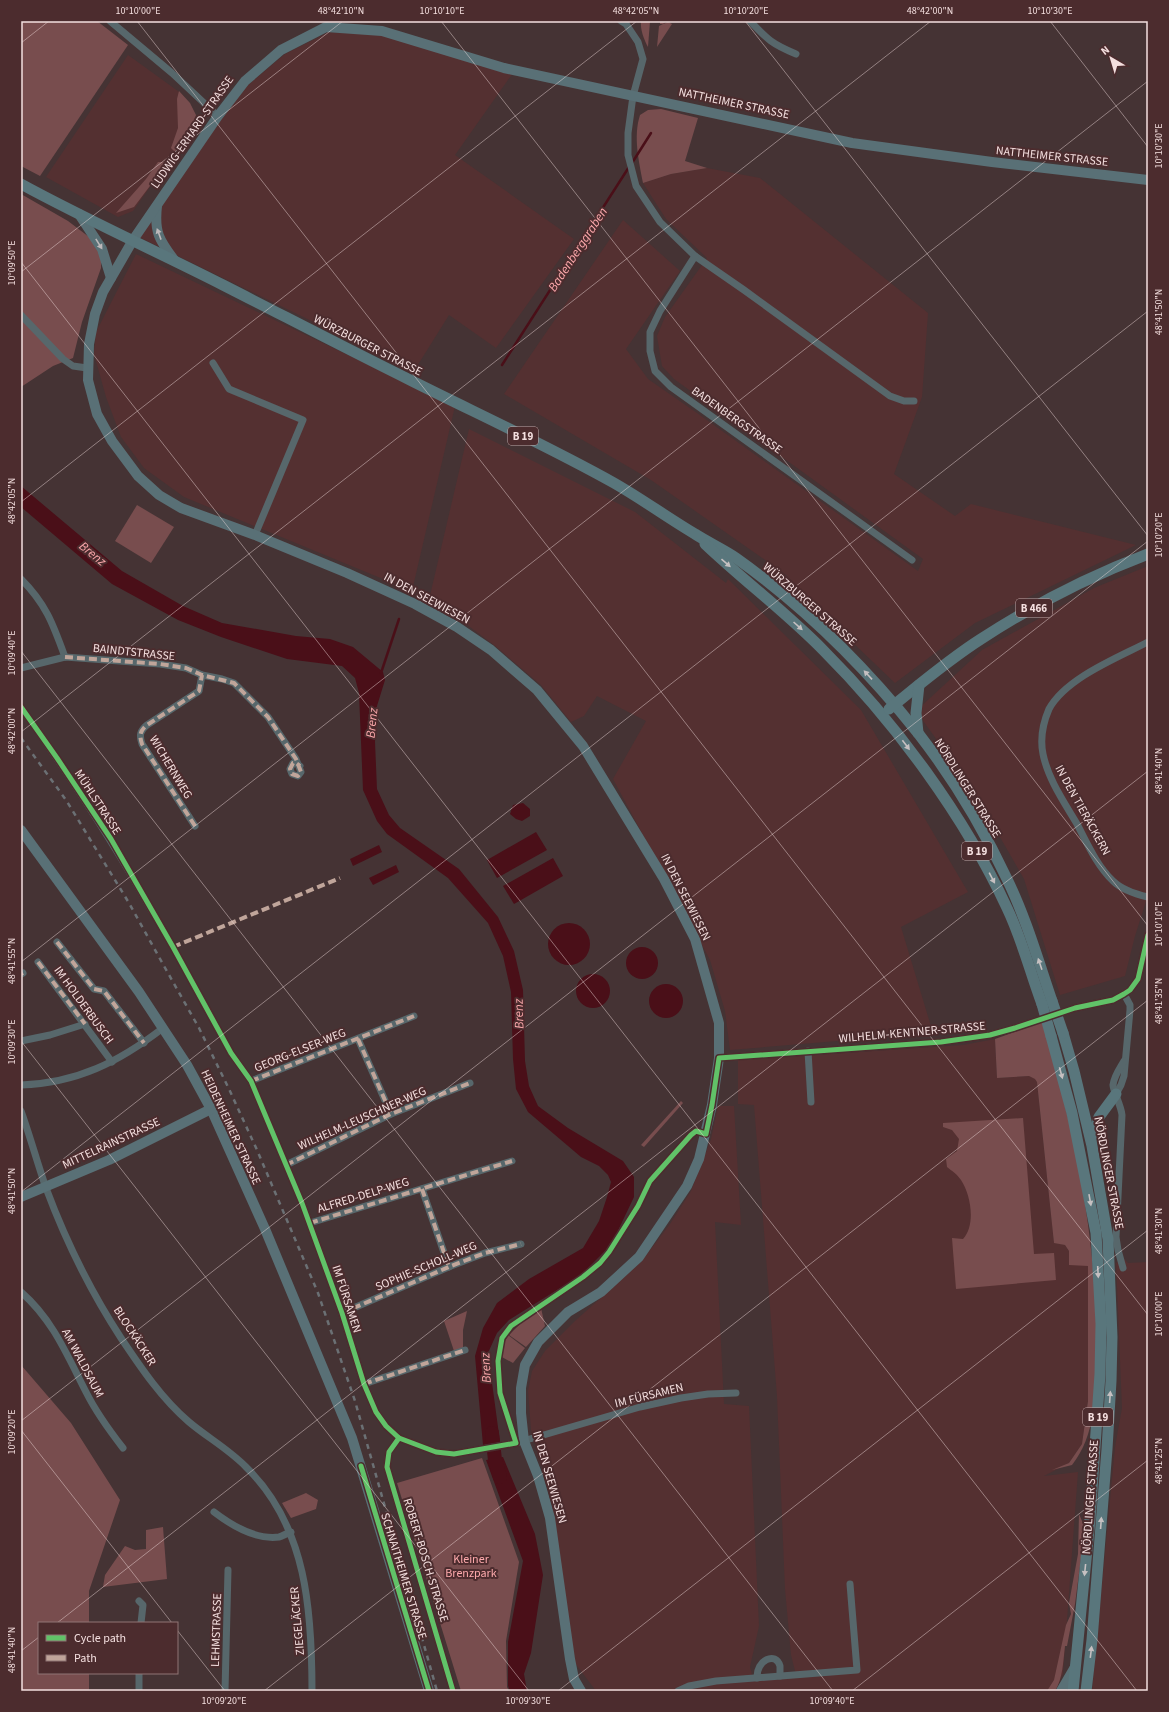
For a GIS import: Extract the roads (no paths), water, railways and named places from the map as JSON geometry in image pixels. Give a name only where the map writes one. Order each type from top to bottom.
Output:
[{"type":"main road","name":"WÜRZBURGER STRASSE","points":[[21,184],[341,347],[571,460],[646,502],[698,536],[739,560],[800,609],[858,664],[894,705]]},
{"type":"main road","name":"WÜRZBURGER STRASSE","points":[[698,536],[823,649],[882,714]]},
{"type":"main road","name":"B 466","points":[[882,714],[974,644],[1025,613],[1076,586],[1148,554]]},
{"type":"main road","name":"B 19","points":[[918,734],[916,713],[919,685]]},
{"type":"main road","name":"NÖRDLINGER STRASSE","points":[[894,705],[918,734],[965,802],[987,839],[1008,880],[1029,932],[1063,1033],[1074,1071],[1092,1146],[1108,1239],[1112,1337],[1106,1465],[1092,1640],[1086,1691]]},
{"type":"main road","name":"NÖRDLINGER STRASSE","points":[[882,714],[948,805],[983,861],[1011,916],[1042,1004],[1072,1113],[1096,1234],[1101,1324],[1100,1374],[1096,1448],[1077,1663],[1073,1691]]},
{"type":"main road","points":[[1092,1146],[1100,1117],[1116,1094]]},
{"type":"street","points":[[110,21],[172,73],[218,116]]},
{"type":"street","points":[[750,21],[767,39],[777,46],[796,54]]},
{"type":"street","points":[[625,22],[638,42],[643,59],[633,96],[628,133],[628,155],[636,186],[660,222],[695,256],[890,396],[904,401],[914,401]]},
{"type":"street","name":"LUDWIG-ERHARD-STRASSE","points":[[132,240],[244,80],[281,50],[325,24]]},
{"type":"street","name":"NATTHEIMER STRASSE","points":[[325,24],[382,31],[504,68],[852,142],[992,162],[1148,180]]},
{"type":"street","points":[[157,204],[155,223],[163,244],[174,261]]},
{"type":"street","points":[[79,214],[102,249],[111,278]]},
{"type":"street","name":"IN DEN SEEWIESEN","points":[[132,240],[103,292],[95,314],[89,344],[87,368],[88,380],[97,414],[112,441],[138,476],[159,495],[181,508],[255,535],[360,578],[415,604],[457,627],[491,650],[537,690],[583,746],[664,879],[695,939],[719,1023],[719,1058],[712,1105],[699,1159],[688,1186],[639,1257],[601,1292],[568,1312],[538,1342],[525,1365],[521,1388],[520,1413],[524,1441],[538,1476],[550,1518],[570,1659],[574,1679],[581,1691]]},
{"type":"street","name":"BADENBERGSTRASSE","points":[[695,256],[660,311],[650,332],[650,351],[655,371],[671,387],[912,560]]},
{"type":"street","points":[[21,316],[63,359],[73,366],[87,368]]},
{"type":"street","points":[[213,363],[228,389],[303,420],[255,535]]},
{"type":"street","points":[[21,579],[32,590],[51,618],[65,657]]},
{"type":"street","name":"IN DEN TIERÄCKERN","points":[[1148,642],[1074,681],[1063,690],[1053,702],[1045,718],[1042,742],[1044,761],[1050,777],[1101,866],[1113,881],[1124,889],[1138,895],[1148,897]]},
{"type":"street","name":"BAINDTSTRASSE","points":[[21,668],[65,657],[160,664],[186,668],[202,675],[234,683],[268,717],[300,766]]},
{"type":"street","name":"WICHERNWEG","points":[[195,826],[142,744],[140,737],[141,730],[147,725],[199,691],[202,675]]},
{"type":"street","name":"MÜHLSTRASSE","points":[[21,707],[111,839],[152,911]]},
{"type":"street","name":"HEIDENHEIMER STRASSE","points":[[22,834],[139,992],[198,1083],[265,1229],[303,1324],[352,1438],[361,1466]]},
{"type":"street","points":[[1123,1268],[1116,1237],[1122,1115],[1120,1103],[1114,1089],[1115,1079],[1124,1061],[1130,1010],[1130,1005],[1124,994],[1138,979],[1148,935]]},
{"type":"street","name":"IM HOLDERBUSCH","points":[[57,942],[94,989],[104,991],[144,1043]]},
{"type":"street","name":"IM HOLDERBUSCH","points":[[38,962],[112,1062]]},
{"type":"street","name":"WILHELM-KENTNER-STRASSE","points":[[719,1058],[904,1045],[990,1036],[1075,1008],[1113,1000],[1124,994]]},
{"type":"street","name":"GEORG-ELSER-WEG","points":[[252,1081],[414,1016]]},
{"type":"street","points":[[21,1041],[50,1035],[85,1024]]},
{"type":"street","points":[[21,1085],[61,1080],[89,1073],[112,1062],[144,1043],[163,1028]]},
{"type":"street","name":"GEORG-ELSER-WEG","points":[[358,1039],[391,1114]]},
{"type":"street","points":[[808,1051],[811,1102]]},
{"type":"street","name":"IM FÜRSAMEN","points":[[231,1053],[252,1081],[310,1223],[342,1314],[364,1384],[376,1412],[386,1426],[399,1438],[436,1452],[454,1454],[524,1441],[640,1407],[674,1399],[708,1394],[736,1393]]},
{"type":"street","name":"WILHELM-LEUSCHNER-WEG","points":[[286,1165],[391,1114],[470,1083]]},
{"type":"street","name":"MITTELRAINSTRASSE","points":[[21,1197],[46,1188],[109,1160],[211,1109]]},
{"type":"street","name":"BLOCKÄCKER","points":[[21,1111],[46,1188],[71,1246],[98,1299],[121,1337],[152,1382],[188,1421],[247,1468],[276,1505],[291,1532],[297,1549]]},
{"type":"street","name":"ALFRED-DELP-WEG","points":[[310,1223],[512,1160]]},
{"type":"street","name":"ALFRED-DELP-WEG","points":[[422,1189],[449,1266]]},
{"type":"street","name":"SOPHIE-SCHOLL-WEG","points":[[342,1314],[449,1266],[485,1253],[521,1244]]},
{"type":"street","name":"AM WALDSAUM","points":[[21,1292],[42,1315],[62,1343],[96,1410],[123,1448]]},
{"type":"street","points":[[364,1384],[465,1350]]},
{"type":"street","name":"ROBERT-BOSCH-STRASSE","points":[[399,1438],[389,1452],[387,1466],[453,1691]]},
{"type":"street","name":"SCHNAITHEIMER STRASSE","points":[[361,1466],[429,1691]]},
{"type":"street","points":[[214,1512],[229,1523],[262,1536],[279,1537],[291,1532]]},
{"type":"street","name":"ZIEGELÄCKER","points":[[297,1549],[305,1582],[309,1614],[312,1691]]},
{"type":"street","name":"LEHMSTRASSE","points":[[225,1691],[228,1570]]},
{"type":"street","points":[[678,1691],[699,1684],[716,1681],[857,1670],[850,1584]]},
{"type":"street","points":[[139,1600],[143,1605],[141,1622]]},
{"type":"street","name":"IN DEN SEEWIESEN","points":[[570,1659],[587,1691]]},
{"type":"street","points":[[757,1678],[756,1671],[760,1664],[765,1660],[772,1659],[777,1661],[780,1666],[780,1676]]},
{"type":"street","points":[[1062,1691],[1077,1663]]},
{"type":"street","points":[[139,1674],[139,1691]]},
{"type":"street","points":[[690,1691],[699,1684]]},
{"type":"water","points":[[21,486],[122,571],[183,606],[222,623],[296,636],[330,639],[353,647],[383,672],[385,680],[377,706],[375,742],[377,789],[389,815],[400,828],[459,869],[498,917],[514,951],[523,990],[525,1061],[529,1086],[538,1106],[568,1128],[623,1161],[634,1177],[634,1197],[614,1239],[605,1251],[581,1275],[509,1320],[497,1333],[488,1353],[500,1442],[483,1445],[475,1356],[483,1328],[497,1303],[529,1279],[583,1248],[599,1221],[611,1182],[608,1175],[599,1166],[581,1157],[528,1112],[516,1089],[513,1059],[511,992],[503,956],[488,923],[448,878],[387,834],[377,821],[363,790],[359,693],[355,678],[342,666],[287,659],[221,637],[178,620],[112,584],[21,507]]},
{"type":"water","points":[[523,803],[530,809],[530,816],[522,821],[516,819],[510,814],[513,805]]},
{"type":"water","points":[[536,832],[547,850],[497,878],[487,860]]},
{"type":"water","points":[[379,845],[382,852],[353,866],[350,859]]},
{"type":"water","points":[[553,858],[563,876],[514,904],[503,886]]},
{"type":"water","points":[[396,865],[399,872],[373,885],[369,878]]},
{"type":"water","points":[[565,923],[573,923],[581,926],[587,932],[590,944],[587,956],[581,962],[573,965],[565,965],[557,962],[551,956],[548,948],[548,940],[551,932],[557,926]]},
{"type":"water","points":[[639,947],[645,947],[654,951],[658,963],[654,975],[645,979],[639,979],[630,975],[626,966],[626,960],[630,951]]},
{"type":"water","points":[[593,974],[605,979],[610,991],[605,1003],[593,1008],[581,1003],[576,991],[581,979]]},
{"type":"water","points":[[666,984],[678,989],[683,1001],[678,1013],[666,1018],[654,1013],[649,1001],[654,989]]},
{"type":"water","points":[[503,1457],[535,1534],[543,1575],[531,1653],[524,1674],[527,1691],[510,1691],[508,1686],[508,1642],[523,1561],[486,1460]]},
{"type":"waterway","name":"Badenberggraben","points":[[632,163],[651,133]]},
{"type":"waterway","name":"Badenberggraben","points":[[502,365],[629,167]]},
{"type":"waterway","name":"Badenberggraben","points":[[381,673],[399,619]]},
{"type":"waterway","name":"Brenz","points":[[492,1433],[495,1460],[500,1477]]},
{"type":"railway","points":[[21,738],[66,800],[129,903],[199,1028],[257,1150],[318,1293],[355,1401],[437,1691]]},
{"type":"park label","name":"Kleiner Brenzpark","points":[[471,1566]]}]
